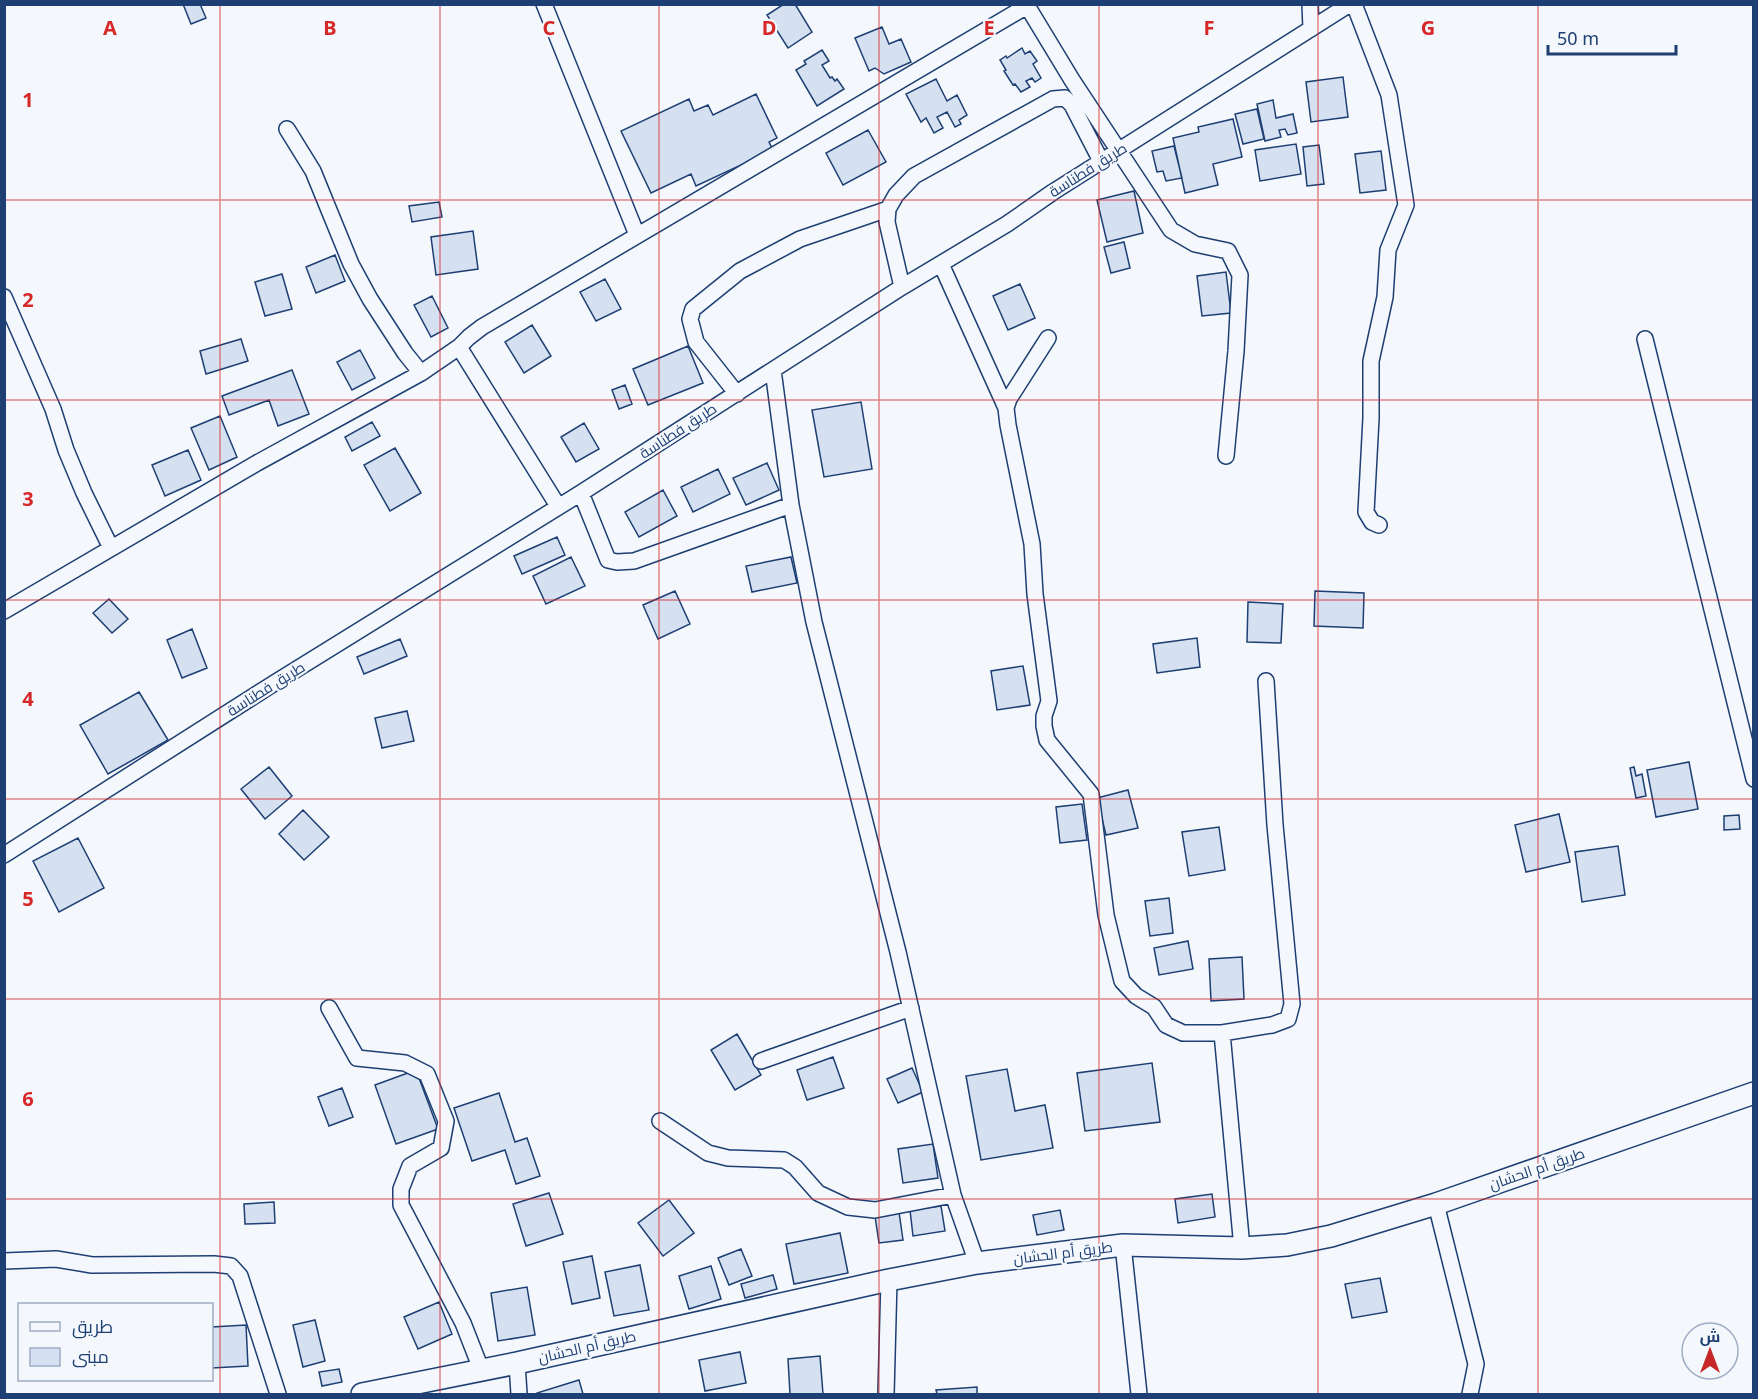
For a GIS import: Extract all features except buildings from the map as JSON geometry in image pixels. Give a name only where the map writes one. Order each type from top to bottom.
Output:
[{"type":"street","points":[[544,4],[637,235]]},
{"type":"street","points":[[1310,4],[1311,29]]},
{"type":"street","points":[[1352,4],[1389,94],[1406,205],[1388,250],[1385,297],[1371,361],[1371,418],[1366,512],[1372,522],[1379,525]]},
{"type":"street","name":"طريق فطناسة","points":[[4,855],[266,688],[581,493],[902,286],[1007,224],[1101,161],[1352,4]]},
{"type":"street","points":[[4,611],[257,462],[421,373],[459,347],[482,327],[1027,5],[1072,80],[1171,230],[1195,244],[1228,250],[1240,275],[1236,351],[1226,456]]},
{"type":"street","points":[[902,286],[887,222],[888,209],[896,195],[914,176],[1053,99],[1065,98],[1072,105],[1101,161]]},
{"type":"street","points":[[288,129],[313,171],[351,264],[370,299],[421,373]]},
{"type":"street","points":[[736,394],[696,342],[690,319],[693,309],[740,271],[800,239],[888,209]]},
{"type":"street","points":[[940,264],[1006,408],[1032,544],[1035,594],[1049,701],[1044,716],[1044,726],[1047,740],[1091,794],[1106,915],[1122,981],[1136,996],[1154,1007],[1166,1025],[1183,1033],[1222,1034],[1272,1025],[1288,1019],[1292,1004],[1275,825],[1266,681]]},
{"type":"street","points":[[4,297],[53,409],[66,450],[84,494],[111,548]]},
{"type":"street","points":[[1006,408],[1009,399],[1048,338]]},
{"type":"street","points":[[1644,339],[1754,779]]},
{"type":"street","points":[[459,347],[558,506]]},
{"type":"street","points":[[773,370],[791,505],[814,622],[896,941],[953,1194],[977,1263]]},
{"type":"street","points":[[581,493],[608,561],[617,562],[634,561],[791,505]]},
{"type":"street","points":[[329,1008],[357,1058],[405,1063],[427,1074],[446,1121],[441,1148],[410,1166],[401,1189],[401,1205],[463,1323],[481,1369]]},
{"type":"street","points":[[761,1060],[911,1008]]},
{"type":"street","points":[[1222,1034],[1242,1248]]},
{"type":"street","name":"طريق أم الحشان","points":[[362,1395],[385,1393],[481,1369],[977,1263],[1123,1245],[1242,1248],[1287,1245],[1331,1236],[1436,1204],[1754,1093]]},
{"type":"street","points":[[660,1121],[708,1153],[728,1158],[784,1160],[795,1167],[818,1193],[848,1207],[875,1210],[953,1194]]},
{"type":"street","points":[[1436,1204],[1476,1364],[1470,1395]]},
{"type":"street","points":[[1123,1245],[1139,1395]]},
{"type":"street","points":[[4,1261],[56,1259],[92,1265],[214,1264],[231,1266],[240,1276],[278,1395]]},
{"type":"street","points":[[886,1395],[889,1280]]},
{"type":"street","points":[[517,1363],[519,1395]]}]
